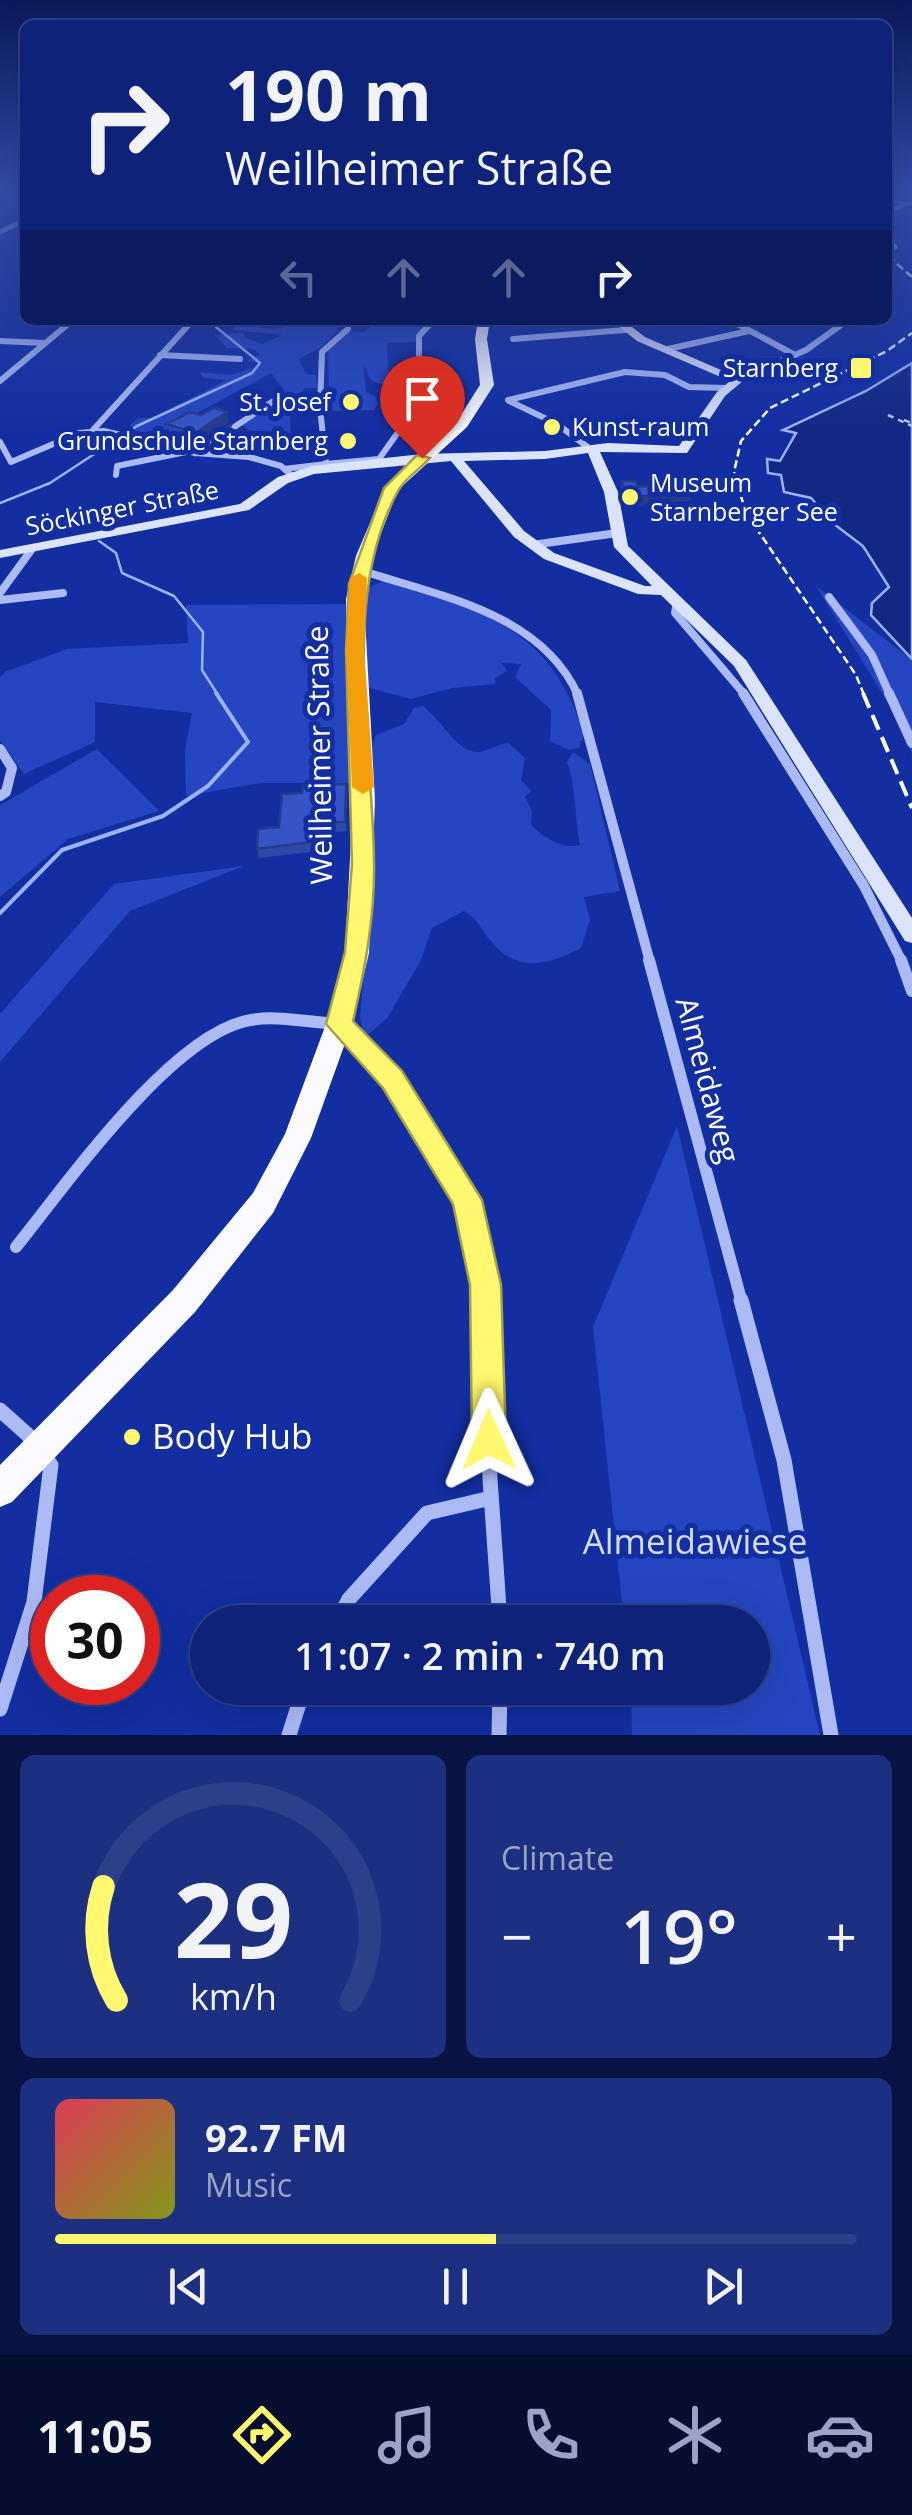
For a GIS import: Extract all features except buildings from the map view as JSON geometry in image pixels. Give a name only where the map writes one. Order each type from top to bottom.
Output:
[{"type":"main road","name":"Weilheimer Straße","points":[[0,1490],[184,1301],[263,1203],[297,1138],[339,1024],[357,952],[363,864],[355,650],[360,570],[391,488],[462,424],[487,385],[481,340],[483,325]]},
{"type":"main road","points":[[620,325],[732,384]]},
{"type":"main road","name":"Söckinger Straße","points":[[0,554],[244,507],[288,472],[422,458],[593,452],[608,447],[683,450],[732,384]]},
{"type":"main road","points":[[593,452],[611,492],[618,533],[627,557],[740,663],[769,703],[912,935]]},
{"type":"main road","points":[[456,459],[532,545],[564,564],[643,591],[670,596]]},
{"type":"street","points":[[0,381],[67,325]]},
{"type":"street","points":[[0,469],[93,430],[188,325]]},
{"type":"street","points":[[93,430],[191,452],[249,457],[288,472],[380,459],[419,403],[419,336],[429,325]]},
{"type":"street","points":[[514,339],[620,325]]},
{"type":"street","points":[[739,325],[795,355]]},
{"type":"street","points":[[593,452],[556,424],[508,400],[625,372],[665,375],[689,387],[732,384],[795,355],[840,325]]},
{"type":"street","points":[[326,464],[320,408],[322,352],[345,331]]},
{"type":"street","points":[[668,349],[749,331]]},
{"type":"street","points":[[0,341],[44,343]]},
{"type":"street","points":[[160,354],[240,359]]},
{"type":"street","points":[[116,476],[117,466],[191,452],[281,396]]},
{"type":"street","points":[[0,442],[11,462]]},
{"type":"street","points":[[532,545],[618,533]]},
{"type":"street","points":[[0,597],[32,549]]},
{"type":"street","name":"Almeidaweg","points":[[360,570],[504,618],[552,656],[577,691],[784,1460],[831,1735]]},
{"type":"street","points":[[0,597],[63,593]]},
{"type":"street","points":[[670,596],[675,614],[738,681],[848,860],[898,949],[912,991]]},
{"type":"street","points":[[828,596],[872,655],[912,742]]},
{"type":"street","points":[[0,748],[12,768],[6,792],[0,796]]},
{"type":"street","points":[[16,1246],[132,1110],[205,1039],[245,1021],[339,1024],[393,1080],[467,1200],[486,1285],[491,1498],[499,1605]]},
{"type":"street","points":[[0,1410],[50,1465],[34,1602],[0,1709]]},
{"type":"street","points":[[346,1605],[427,1513],[491,1498]]},
{"type":"street","points":[[289,1735],[299,1705]]},
{"type":"street","points":[[499,1735],[500,1705]]},
{"type":"green space","points":[[233,325],[336,325],[338,330],[321,347],[299,359],[306,374],[316,375],[317,388],[304,388],[300,398],[288,399],[284,410],[298,412],[290,417],[291,438],[268,445],[242,425],[277,404],[283,389],[271,373],[153,437],[127,428],[138,418],[152,418],[226,380],[204,378],[199,372],[231,375],[255,367],[257,363],[246,361],[260,354],[253,349],[227,348],[215,335],[243,332],[245,338],[263,344],[282,335],[234,330]]},
{"type":"green space","points":[[373,325],[426,325],[415,342],[387,343],[389,384],[373,381],[363,363],[366,392],[375,396],[378,404],[374,410],[324,411],[323,396],[329,394],[328,350],[349,331],[364,332]]},
{"type":"green space","points":[[383,581],[481,614],[532,646],[570,698],[584,734],[579,748],[569,750],[550,741],[551,710],[515,677],[521,664],[502,663],[507,671],[495,678],[496,684],[452,688],[411,699],[366,687],[359,650],[365,589]]},
{"type":"green space","points":[[816,586],[912,660],[912,754],[901,724]]},
{"type":"green space","points":[[346,604],[352,783],[260,783],[186,796],[185,749],[192,713],[95,702],[95,742],[24,774],[0,740],[0,677],[5,672],[67,649],[188,643],[186,605]]},
{"type":"green space","points":[[423,706],[470,751],[481,752],[508,743],[525,758],[521,780],[531,791],[525,797],[532,811],[531,825],[560,844],[580,845],[567,762],[573,752],[590,764],[620,891],[584,897],[590,919],[581,948],[544,962],[510,958],[464,911],[432,928],[421,960],[388,1017],[369,1034],[363,1032],[360,1016],[374,861],[371,750],[376,735],[404,724],[414,708]]},
{"type":"green space","points":[[97,749],[159,811],[68,839],[0,897],[0,805]]},
{"type":"green space","points":[[244,866],[130,911],[0,1062],[0,1014],[114,884]]},
{"type":"green space","name":"Almeidawiese","points":[[677,1126],[820,1735],[632,1735],[631,1705],[770,1705],[770,1605],[622,1605],[593,1327]]},
{"type":"shaded area","points":[[912,363],[912,659],[871,615],[872,603],[889,587],[863,546],[834,524],[811,498],[784,492],[781,475],[768,473],[767,459],[780,461],[796,433],[783,430],[866,391]]},
{"type":"waterway","points":[[0,503],[50,483],[137,426],[252,373],[260,363],[217,325]]},
{"type":"waterway","points":[[99,541],[116,553],[122,573],[174,596],[203,632],[202,670],[218,695]]},
{"type":"waterway","points":[[0,913],[62,850],[163,816],[208,786],[248,742],[216,693]]},
{"type":"ferry route","points":[[888,415],[912,426]]},
{"type":"ferry route","points":[[904,420],[912,423]]},
{"type":"railway","points":[[906,272],[912,277]]},
{"type":"railway","points":[[864,695],[856,675],[746,513],[734,472],[741,441],[770,408],[887,351],[912,333]]},
{"type":"railway","points":[[863,693],[912,808]]},
{"type":"slow traffic","points":[[359,578],[355,650],[363,787]]},
{"type":"place","name":"Starnberg","points":[[861,368]]},
{"type":"place","name":"St. Josef","points":[[351,402]]},
{"type":"place","name":"Kunst-raum","points":[[552,427]]},
{"type":"place","name":"Grundschule Starnberg","points":[[348,441]]},
{"type":"place","name":"Museum Starnberger See","points":[[630,497]]},
{"type":"place","name":"Body Hub","points":[[132,1437]]},
{"type":"route","points":[[422,458],[391,488],[364,556],[358,584],[355,650],[364,801],[363,864],[357,952],[339,1024],[393,1080],[467,1200],[486,1285],[489,1440]]}]
